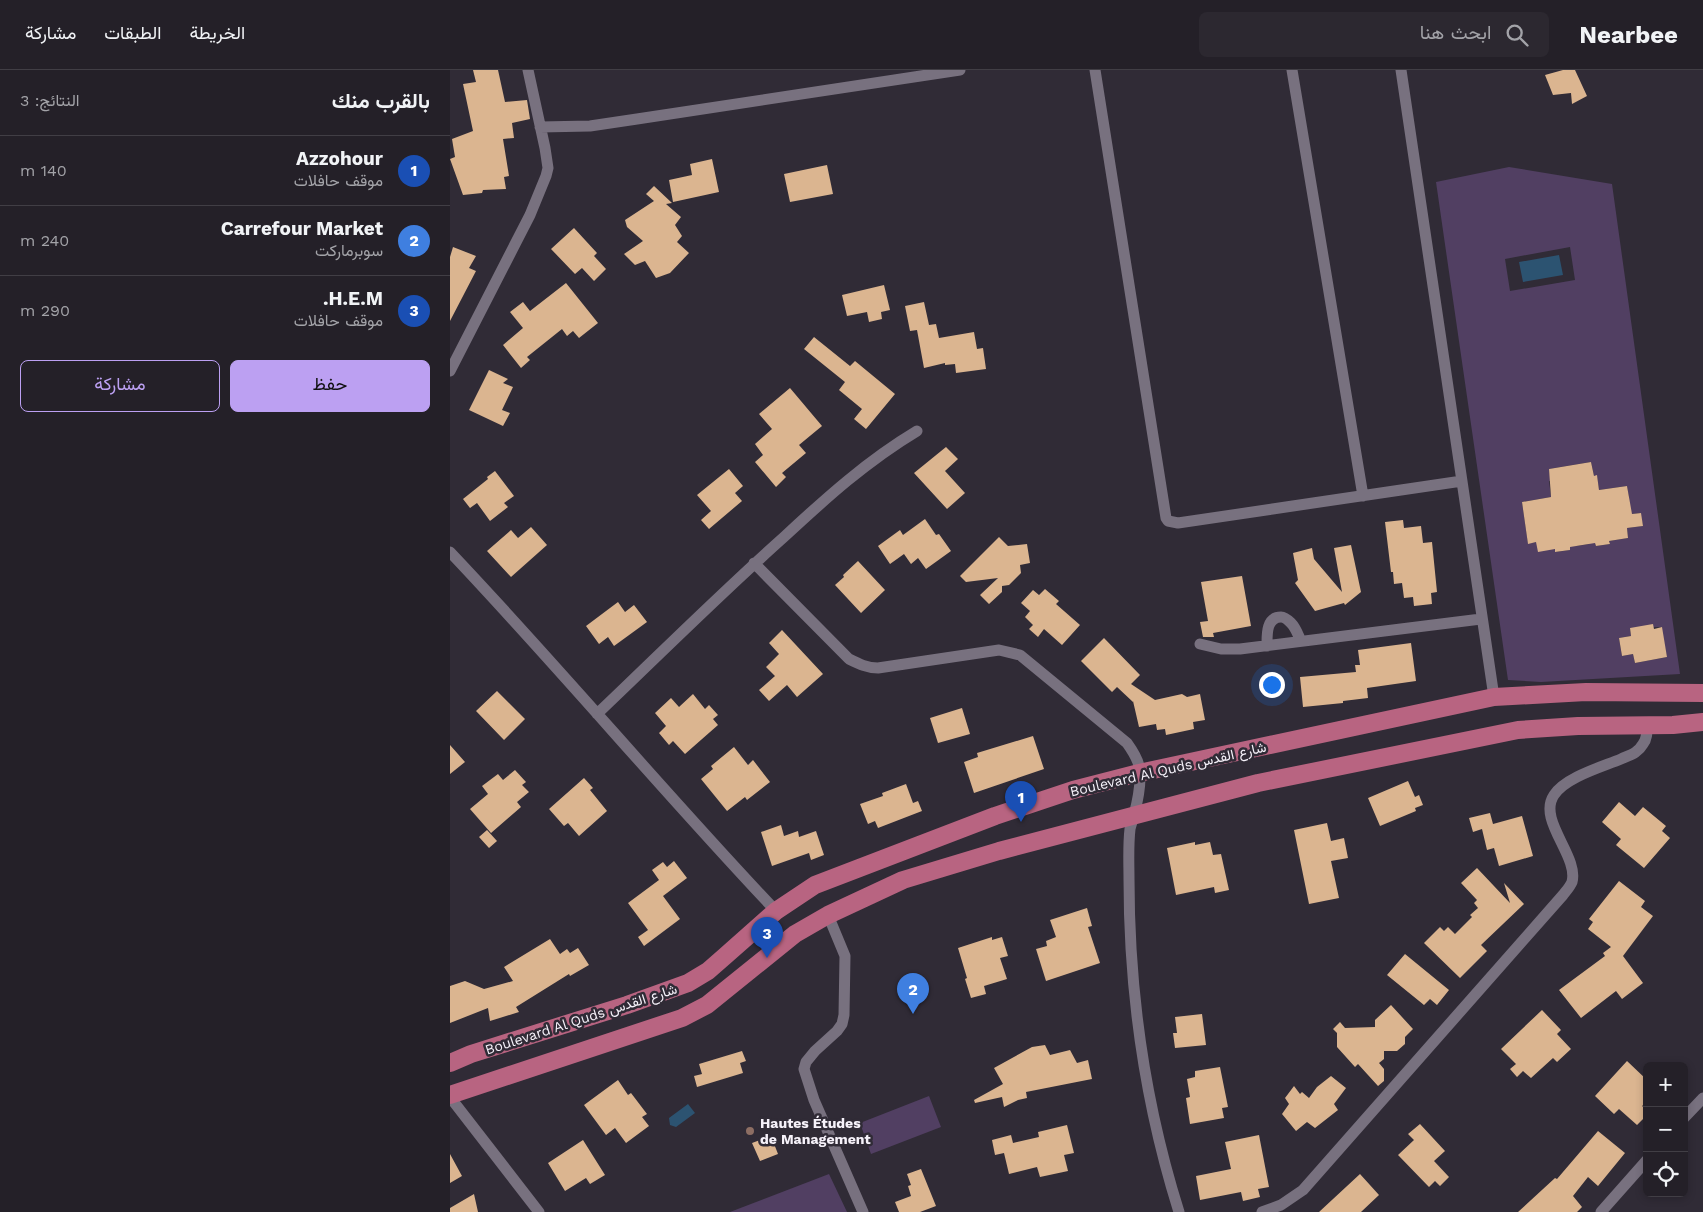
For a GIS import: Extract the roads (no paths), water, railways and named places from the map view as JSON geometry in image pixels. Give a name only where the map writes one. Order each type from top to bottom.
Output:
[{"type":"main road","name":"Boulevard Al Quds شارع القدس","points":[[450,1063],[471,1054],[627,1005],[688,983],[714,966],[776,911],[815,886],[1003,813],[1073,790],[1139,773],[1494,697],[1586,692],[1703,693]]},
{"type":"main road","points":[[450,1096],[573,1053],[682,1018],[707,1005],[795,934],[828,915],[902,880],[999,850],[1258,784],[1518,730],[1578,726],[1673,725],[1703,722]]},
{"type":"street","points":[[450,371],[530,215],[546,176],[548,168],[547,158],[528,70]]},
{"type":"street","points":[[540,127],[590,126],[636,120],[960,70]]},
{"type":"street","points":[[1095,70],[1168,521],[1178,523],[1462,481]]},
{"type":"street","points":[[1292,70],[1363,496]]},
{"type":"street","points":[[1401,70],[1494,697]]},
{"type":"street","points":[[596,714],[754,564],[842,484],[870,462],[917,431]]},
{"type":"street","points":[[450,552],[522,627],[596,714],[776,911]]},
{"type":"street","points":[[754,564],[849,659],[868,668],[878,668],[999,650],[1020,655],[1126,743],[1135,755],[1139,767],[1138,797],[1129,838],[1130,942],[1135,1001],[1141,1053],[1152,1113],[1165,1169],[1179,1212]]},
{"type":"street","points":[[1267,646],[1269,625],[1272,619],[1278,617],[1284,617],[1291,622],[1301,641]]},
{"type":"street","points":[[1200,644],[1231,650],[1481,618]]},
{"type":"street","points":[[1262,1212],[1281,1205],[1303,1190],[1563,895],[1571,884],[1572,874],[1570,864],[1551,816],[1550,802],[1553,796],[1567,782],[1638,751],[1646,740],[1647,726]]},
{"type":"street","points":[[828,915],[845,956],[844,1015],[842,1024],[837,1031],[815,1051],[806,1062],[804,1069],[814,1100],[863,1212]]},
{"type":"street","points":[[450,1096],[539,1212]]},
{"type":"street","points":[[1688,1114],[1703,1098]]},
{"type":"street","points":[[1601,1212],[1643,1165]]},
{"type":"water","points":[[1559,255],[1563,275],[1523,282],[1519,262]]},
{"type":"water","points":[[688,1104],[695,1113],[676,1127],[670,1125],[669,1118]]},
{"type":"place","name":"Azzohour","points":[[1021,822]]},
{"type":"place","name":"H.E.M.","points":[[767,958]]},
{"type":"place","name":"Carrefour Market","points":[[913,1014]]},
{"type":"place","name":"Hautes Études de Management","points":[[750,1131]]}]
